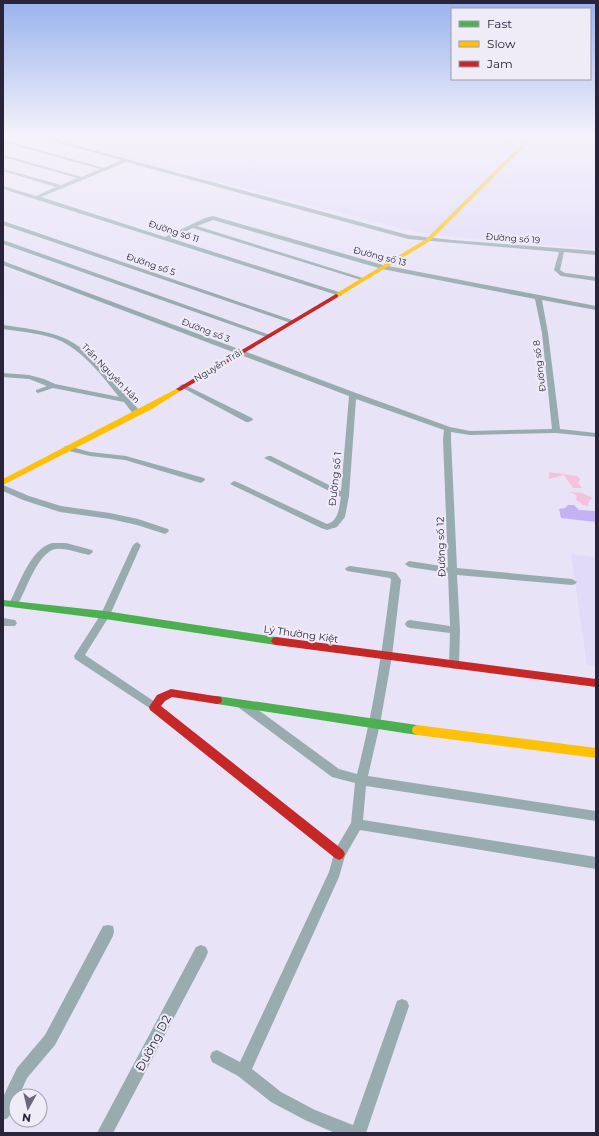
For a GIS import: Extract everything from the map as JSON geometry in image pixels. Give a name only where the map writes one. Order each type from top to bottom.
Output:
[{"type":"street","name":"Đường số 11","points":[[9,189],[340,294]]},
{"type":"street","points":[[37,198],[57,189]]},
{"type":"street","name":"Đường số 19","points":[[232,189],[400,235],[428,240],[596,253]]},
{"type":"street","name":"Nguyễn Trãi","points":[[3,482],[137,413],[239,352],[293,322],[428,240],[479,189]]},
{"type":"street","name":"Đường số 13","points":[[167,238],[207,219],[219,219],[382,267],[596,308]]},
{"type":"street","name":"Đường số 5","points":[[3,223],[293,322]]},
{"type":"street","points":[[192,226],[363,279]]},
{"type":"street","points":[[3,242],[268,336]]},
{"type":"street","points":[[562,251],[557,270],[563,275],[596,279]]},
{"type":"street","name":"Đường số 3","points":[[3,263],[353,395],[448,429],[470,433],[556,431],[596,434]]},
{"type":"street","name":"Đường số 8","points":[[538,298],[545,333],[556,431]]},
{"type":"street","name":"Trần Nguyên Hãn","points":[[3,328],[49,336],[73,345],[95,365],[137,413]]},
{"type":"street","points":[[3,375],[30,378],[44,381],[53,386],[126,400]]},
{"type":"street","points":[[38,391],[53,386]]},
{"type":"street","points":[[183,386],[250,420]]},
{"type":"street","name":"Đường số 1","points":[[234,484],[327,527],[334,525],[341,517],[345,496],[353,395]]},
{"type":"street","name":"Đường số 12","points":[[448,429],[447,439],[455,630],[454,665]]},
{"type":"street","points":[[68,448],[90,454],[126,458],[201,480]]},
{"type":"street","points":[[268,458],[345,496]]},
{"type":"street","points":[[3,488],[26,498],[60,509],[117,518],[165,531]]},
{"type":"street","points":[[137,545],[106,615],[79,656],[154,707],[339,854]]},
{"type":"street","points":[[14,604],[34,562],[47,549],[52,546],[58,546],[89,552]]},
{"type":"street","points":[[408,564],[453,571],[572,582]]},
{"type":"street","points":[[243,1072],[328,887],[334,873],[339,854],[357,824],[361,780],[375,724],[396,579],[393,575],[350,570]]},
{"type":"street","name":"Lý Thường Kiệt","points":[[3,603],[106,615],[319,648],[596,683]]},
{"type":"street","points":[[410,624],[455,630]]},
{"type":"street","points":[[154,707],[159,699],[167,693],[171,693],[375,724],[596,753]]},
{"type":"street","points":[[241,704],[336,773],[361,780],[596,816]]},
{"type":"street","points":[[357,824],[596,863]]},
{"type":"street","points":[[3,1113],[22,1073],[50,1040],[108,931]]},
{"type":"street","name":"Đường D2","points":[[105,1133],[201,952]]},
{"type":"street","points":[[358,1133],[402,1006]]},
{"type":"street","points":[[217,1057],[243,1072],[276,1097],[310,1115],[352,1133]]},
{"type":"shaded area","points":[[248,189],[596,189],[596,249],[475,239],[416,232]]},
{"type":"shaded area","points":[[549,472],[577,476],[580,479],[578,483],[582,488],[573,488],[564,475],[549,479]]},
{"type":"shaded area","points":[[570,492],[582,493],[593,498],[589,501],[588,506],[583,505],[575,499],[577,498],[576,495]]},
{"type":"shaded area","points":[[568,505],[574,505],[579,510],[596,511],[596,522],[561,518],[559,509],[565,508]]},
{"type":"shaded area","points":[[571,554],[596,557],[596,666],[587,665]]},
{"type":"traffic: fast","points":[[3,603],[105,615],[276,641]]},
{"type":"traffic: fast","points":[[217,700],[417,730]]},
{"type":"traffic: slow","points":[[336,296],[428,240],[479,189]]},
{"type":"traffic: slow","points":[[3,482],[149,407],[180,389]]},
{"type":"traffic: slow","points":[[417,730],[596,753]]},
{"type":"traffic: jam","points":[[180,389],[336,296]]},
{"type":"traffic: jam","points":[[276,641],[596,683]]},
{"type":"traffic: jam","points":[[217,700],[171,693],[161,698],[154,707],[339,854]]}]
